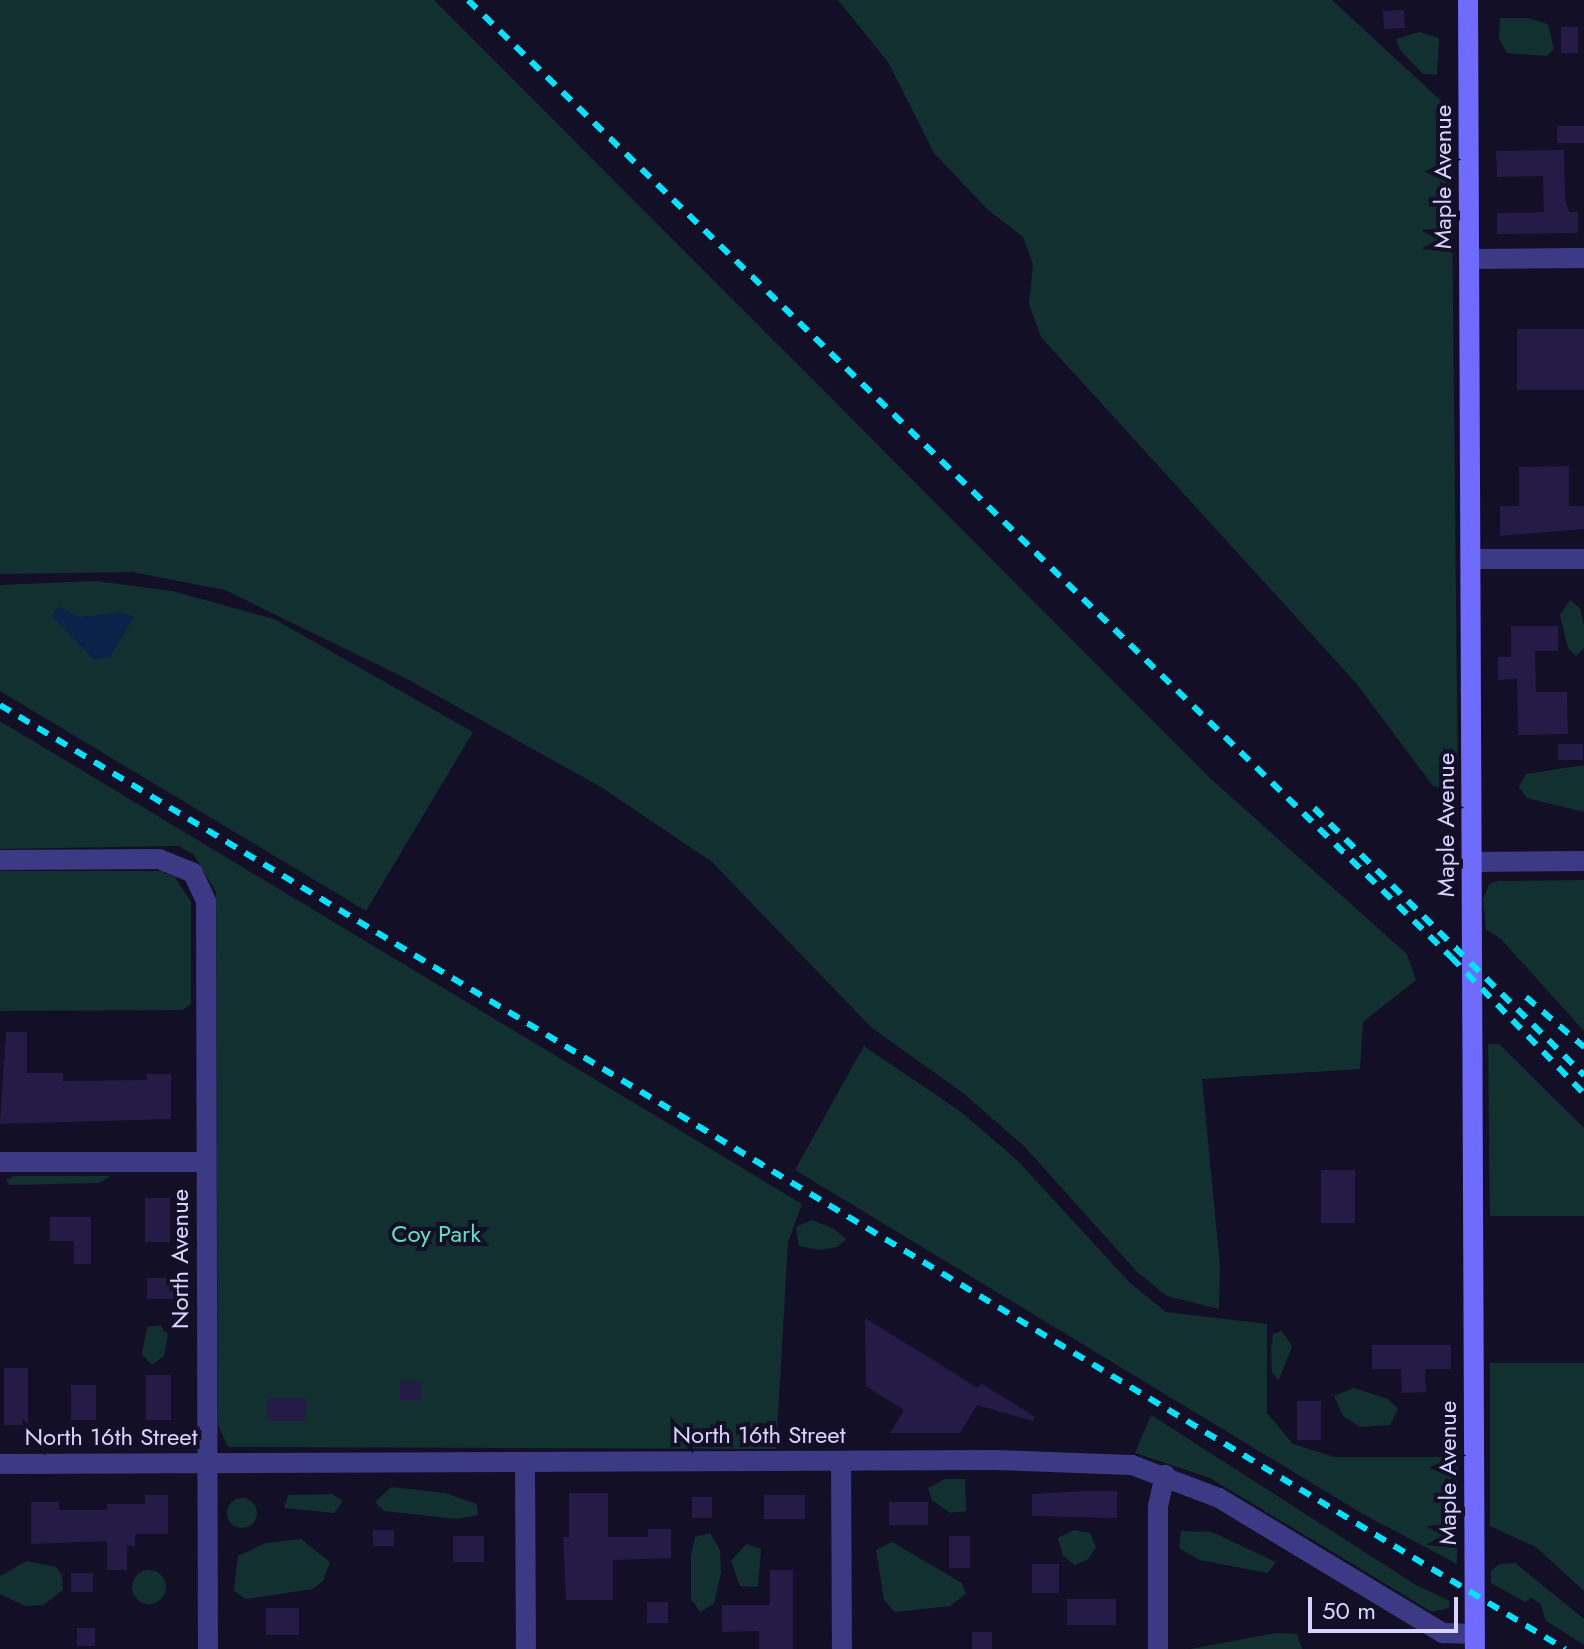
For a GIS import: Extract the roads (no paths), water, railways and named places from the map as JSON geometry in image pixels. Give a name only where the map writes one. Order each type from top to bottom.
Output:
[{"type":"main road","name":"Maple Avenue","points":[[1468,0],[1475,1642]]},
{"type":"street","points":[[1469,259],[1584,258]]},
{"type":"street","points":[[1471,559],[1584,559]]},
{"type":"street","name":"North Avenue","points":[[0,860],[159,859],[193,873],[206,901],[208,1649]]},
{"type":"street","points":[[1472,862],[1584,861]]},
{"type":"street","points":[[0,1162],[206,1162]]},
{"type":"street","points":[[841,1461],[842,1649]]},
{"type":"street","points":[[525,1462],[526,1649]]},
{"type":"street","name":"North 16th Street","points":[[0,1464],[1097,1462],[1165,1475],[1219,1498],[1422,1622],[1443,1633],[1475,1642]]},
{"type":"street","points":[[1158,1649],[1158,1506],[1165,1475]]},
{"type":"water","points":[[59,606],[80,617],[121,612],[134,617],[110,657],[94,660],[52,616]]},
{"type":"railway","points":[[468,0],[1451,957],[1584,1094]]},
{"type":"railway","points":[[0,705],[1565,1649]]},
{"type":"railway","points":[[1314,808],[1584,1075]]},
{"type":"railway","points":[[1526,997],[1584,1047]]},
{"type":"park label","name":"Coy Park","points":[[436,1234]]}]
